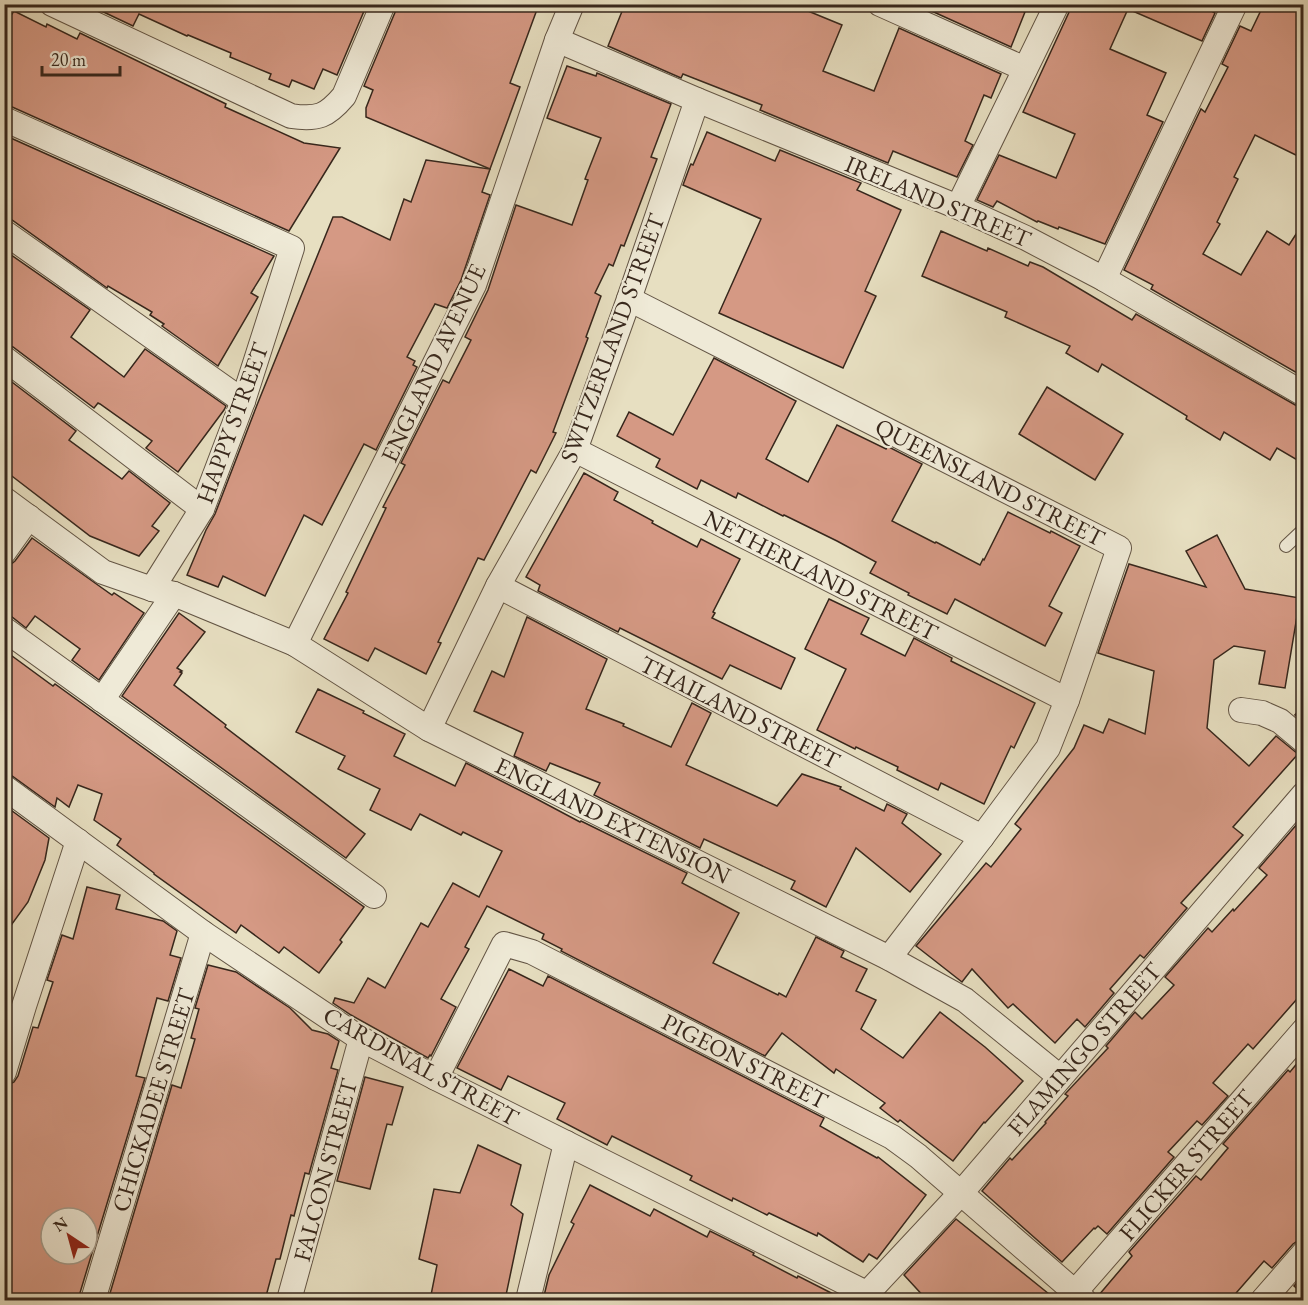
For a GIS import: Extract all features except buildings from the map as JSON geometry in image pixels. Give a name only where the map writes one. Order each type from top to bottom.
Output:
[{"type":"street","points":[[52,4],[291,116],[304,118],[321,116],[334,108],[344,96],[383,4]]},
{"type":"street","name":"ENGLAND AVENUE","points":[[295,644],[474,285],[557,40],[572,4]]},
{"type":"street","points":[[880,4],[1026,69]]},
{"type":"street","points":[[958,207],[1057,4]]},
{"type":"street","points":[[1104,279],[1235,4]]},
{"type":"street","name":"IRELAND STREET","points":[[557,40],[958,207],[1026,238],[1104,279],[1304,393]]},
{"type":"street","name":"SWITZERLAND STREET","points":[[429,729],[498,586],[575,450],[697,100]]},
{"type":"street","name":"HAPPY STREET","points":[[4,119],[292,248],[243,401],[202,509],[163,591],[102,700]]},
{"type":"street","points":[[4,232],[243,401]]},
{"type":"street","name":"QUEENSLAND STREET","points":[[629,299],[1119,548],[1067,700],[1048,748],[889,958]]},
{"type":"street","points":[[4,358],[202,509]]},
{"type":"street","name":"NETHERLAND STREET","points":[[575,450],[1067,700]]},
{"type":"street","name":"ENGLAND EXTENSION","points":[[4,499],[103,572],[163,591],[295,644],[429,729],[889,958],[965,1000],[1060,1077]]},
{"type":"street","points":[[4,552],[29,517]]},
{"type":"street","name":"THAILAND STREET","points":[[498,586],[982,837]]},
{"type":"street","points":[[4,629],[374,896]]},
{"type":"street","points":[[1242,710],[1262,713],[1280,722],[1304,741]]},
{"type":"street","name":"CARDINAL STREET","points":[[4,787],[203,933],[361,1039],[864,1297]]},
{"type":"street","name":"FLAMINGO STREET","points":[[864,1297],[961,1193],[1304,794]]},
{"type":"street","points":[[4,1072],[14,1000],[78,841]]},
{"type":"street","name":"CHICKADEE STREET","points":[[93,1300],[203,933]]},
{"type":"street","name":"PIGEON STREET","points":[[436,1078],[504,944],[532,952],[892,1137],[961,1193],[1076,1298]]},
{"type":"street","name":"FLICKER STREET","points":[[1076,1298],[1304,1030]]},
{"type":"street","name":"FALCON STREET","points":[[289,1300],[361,1039]]},
{"type":"street","points":[[528,1300],[567,1143]]},
{"type":"street","points":[[1263,1300],[1304,1253]]},
{"type":"lane","points":[[1286,546],[1304,529]]}]
